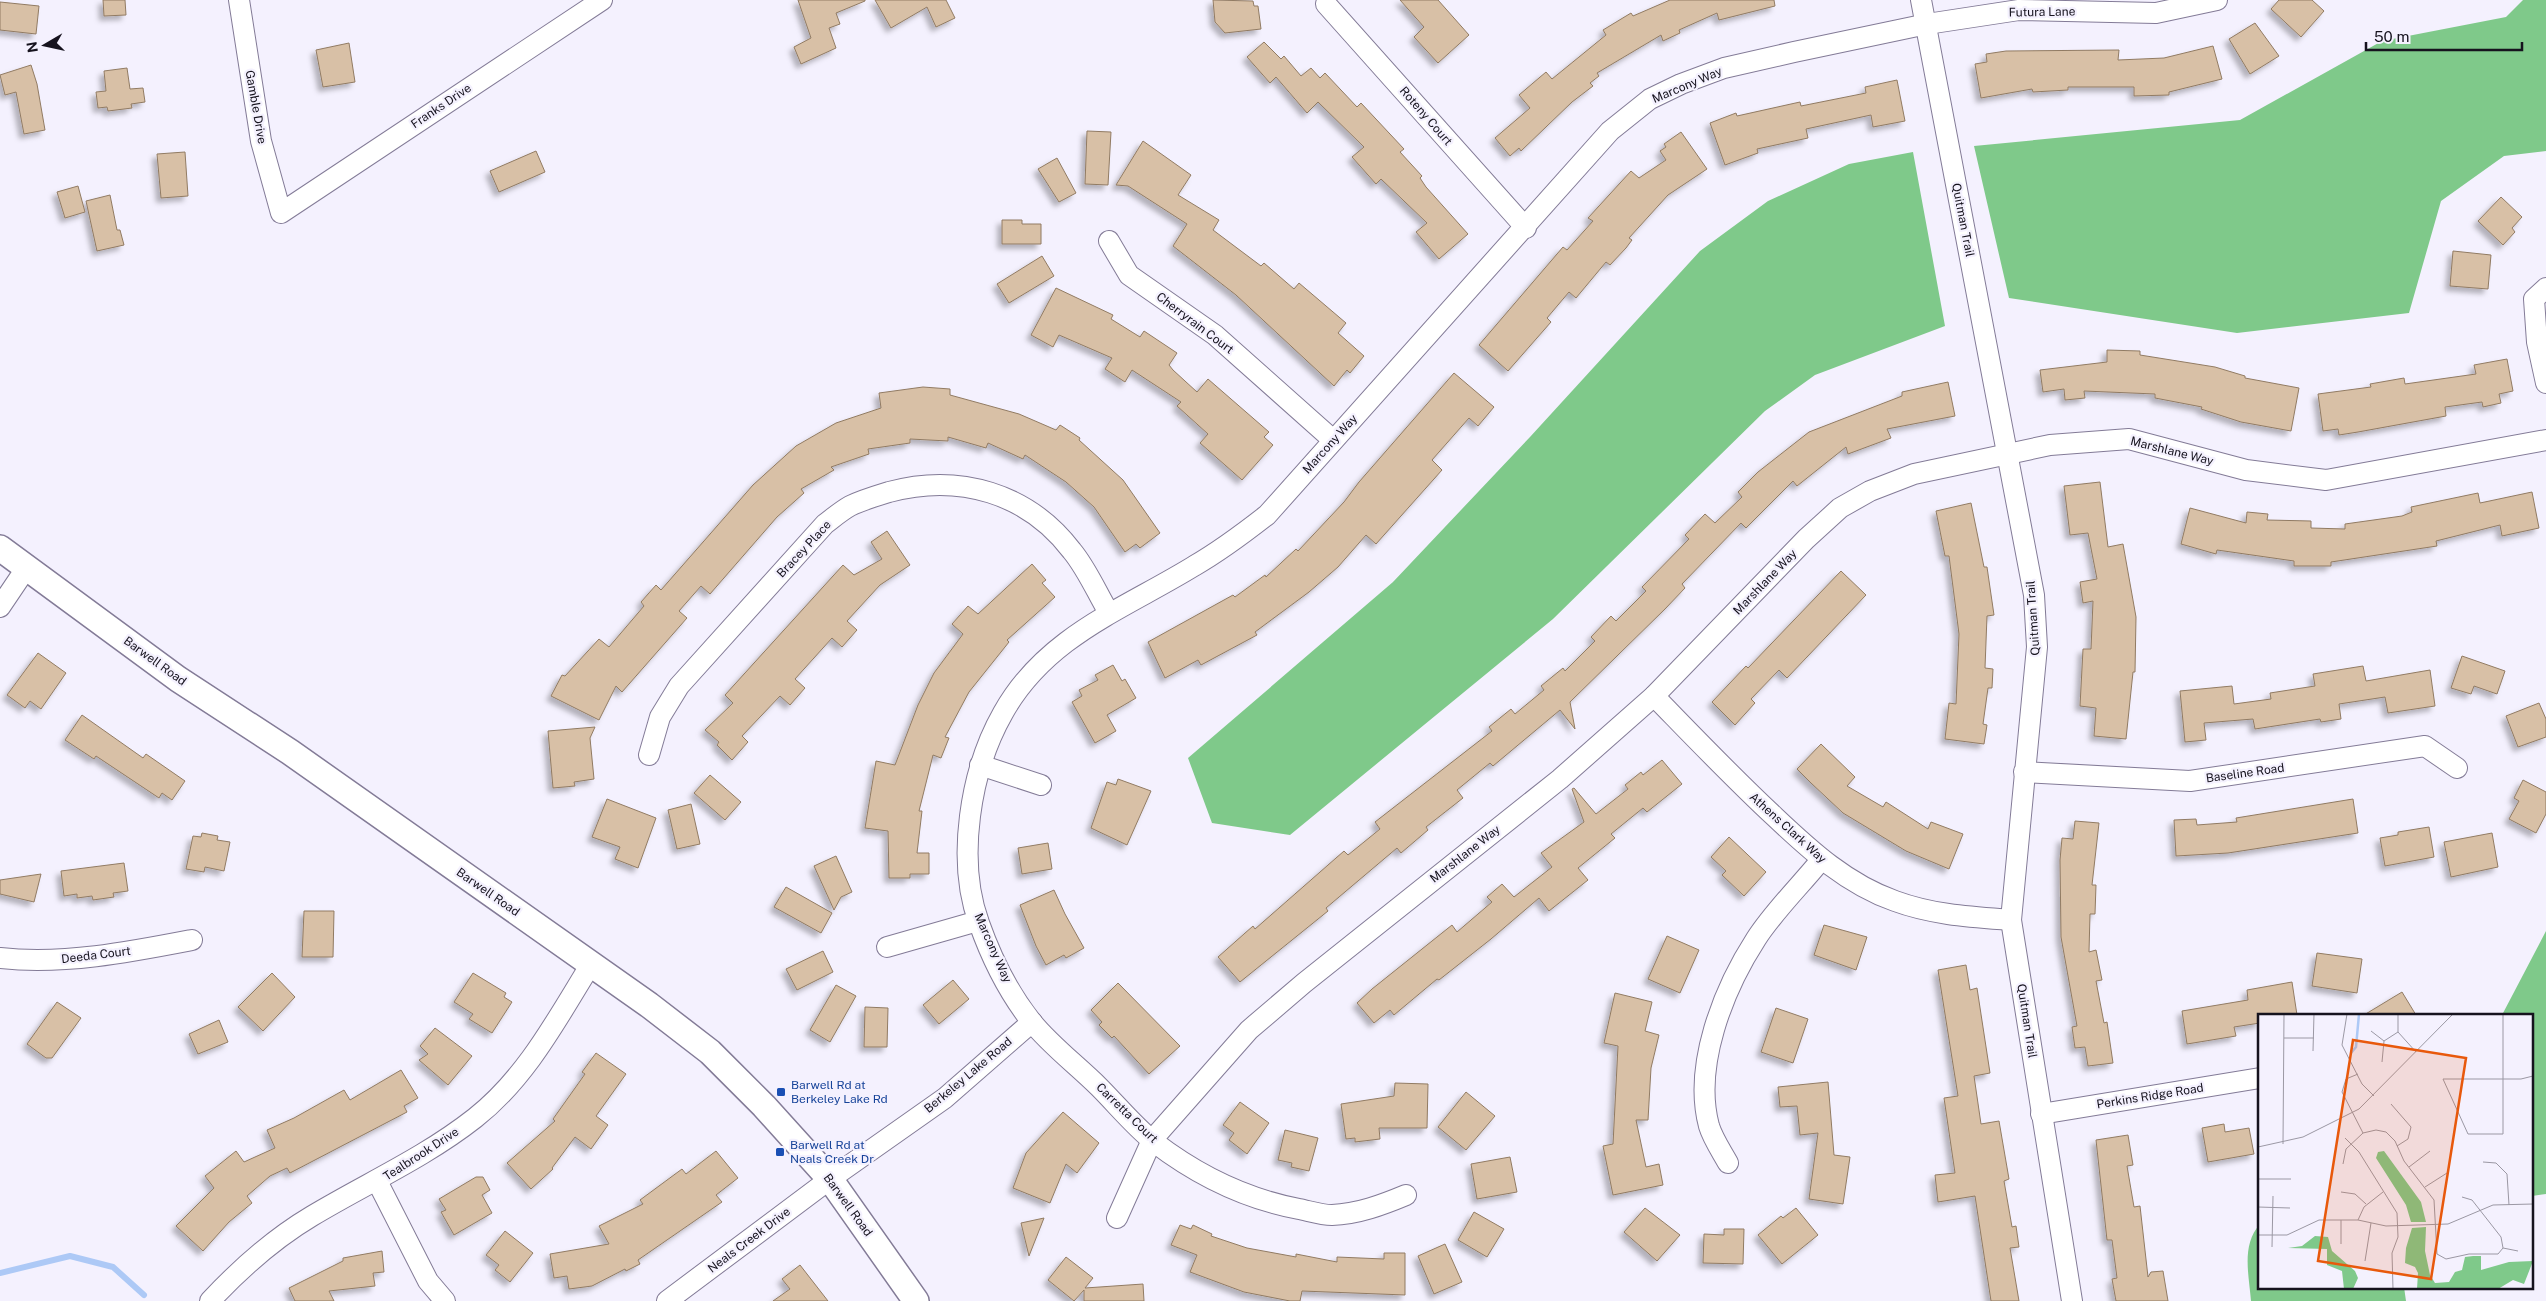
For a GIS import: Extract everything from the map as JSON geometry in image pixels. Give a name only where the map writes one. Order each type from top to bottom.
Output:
[{"type":"street","name":"Gamble Drive","points":[[239,0],[261,141],[281,213]]},
{"type":"street","name":"Franks Drive","points":[[281,213],[602,0]]},
{"type":"street","name":"Quitman Trail","points":[[1922,0],[2034,595],[2037,647],[2011,920],[2072,1301]]},
{"type":"street","name":"Futura Lane","points":[[1927,24],[2019,10],[2156,13],[2217,0]]},
{"type":"street","name":"Roteny Court","points":[[1326,4],[1526,228]]},
{"type":"street","name":"Marcony Way","points":[[1032,1022],[1002,975],[978,921],[970,886],[968,848],[972,800],[980,765],[1003,713],[1028,678],[1060,645],[1109,613],[1194,567],[1267,515],[1332,440],[1526,228],[1610,131],[1650,99],[1681,84],[1724,68],[1927,24]]},
{"type":"street","name":"Cherryrain Court","points":[[1109,241],[1129,275],[1215,335],[1332,440]]},
{"type":"street","points":[[2546,288],[2534,298],[2537,342],[2546,383]]},
{"type":"street","name":"Marshlane Way","points":[[1117,1218],[1152,1140],[1249,1030],[1304,983],[1560,779],[1654,696],[1806,539],[1840,508],[1870,491],[1914,474],[2050,445],[2129,439],[2246,470],[2326,480],[2546,440]]},
{"type":"street","name":"Bracey Place","points":[[649,755],[660,717],[679,686],[825,524],[851,506],[875,496],[928,484],[952,484],[985,489],[1013,500],[1046,524],[1073,551],[1109,613]]},
{"type":"street","name":"Barwell Road","points":[[0,548],[178,679],[298,758],[590,964],[710,1052],[764,1106],[830,1179],[916,1301]]},
{"type":"street","points":[[0,607],[28,567]]},
{"type":"street","name":"Athens Clark Way","points":[[1654,696],[1744,788],[1821,860],[1856,883],[1895,901],[1945,915],[2011,920]]},
{"type":"street","name":"Baseline Road","points":[[2024,772],[2190,781],[2424,746],[2457,768]]},
{"type":"street","points":[[980,765],[1041,785]]},
{"type":"street","points":[[1728,1164],[1710,1128],[1704,1100],[1709,1047],[1722,1004],[1736,973],[1756,938],[1821,860]]},
{"type":"street","points":[[887,946],[978,921]]},
{"type":"street","name":"Deeda Court","points":[[0,958],[28,961],[68,959],[148,949],[192,940]]},
{"type":"street","name":"Tealbrook Drive","points":[[210,1301],[268,1247],[311,1216],[377,1182],[430,1151],[476,1117],[519,1076],[590,964]]},
{"type":"street","name":"Carretta Court","points":[[1032,1022],[1152,1140],[1192,1169],[1233,1190],[1278,1205],[1329,1215],[1362,1212],[1406,1195]]},
{"type":"street","name":"Berkeley Lake Road","points":[[830,1179],[945,1098],[1032,1022]]},
{"type":"street","name":"Perkins Ridge Road","points":[[2041,1114],[2258,1078]]},
{"type":"street","name":"Neals Creek Drive","points":[[667,1301],[830,1179]]},
{"type":"street","points":[[377,1182],[428,1281],[445,1301]]},
{"type":"green space","points":[[2523,0],[2546,0],[2546,151],[2504,156],[2441,201],[2409,313],[2237,333],[2009,298],[1974,146],[2240,120],[2382,41],[2506,17]]},
{"type":"green space","points":[[1913,152],[1945,326],[1815,375],[1765,411],[1553,619],[1290,835],[1212,823],[1188,758],[1393,582],[1530,437],[1700,251],[1768,201],[1849,164]]},
{"type":"green space","points":[[2546,931],[2546,1194],[2534,1196],[2534,1014],[2503,1014]]},
{"type":"green space","points":[[2258,1227],[2258,1288],[2404,1288],[2406,1301],[2251,1301],[2248,1251],[2254,1232]]},
{"type":"building","points":[[103,0],[125,0],[126,15],[104,16]]},
{"type":"building","points":[[798,0],[865,1],[836,13],[840,24],[829,28],[836,48],[801,64],[794,47],[811,38]]},
{"type":"building","points":[[875,0],[946,0],[955,18],[936,27],[927,7],[891,28]]},
{"type":"building","points":[[1213,0],[1253,1],[1254,6],[1258,6],[1261,29],[1225,33],[1215,22]]},
{"type":"building","points":[[1400,0],[1438,0],[1469,35],[1438,63],[1414,37],[1424,27]]},
{"type":"building","points":[[1670,0],[1774,0],[1775,6],[1719,20],[1717,13],[1679,30],[1680,33],[1663,41],[1661,35],[1597,73],[1599,76],[1590,83],[1593,86],[1572,102],[1521,151],[1519,148],[1510,156],[1495,138],[1530,108],[1519,95],[1546,72],[1552,79],[1606,35],[1603,30],[1631,13],[1633,16]]},
{"type":"building","points":[[2279,0],[2312,0],[2324,11],[2301,37],[2271,9]]},
{"type":"building","points":[[0,2],[39,6],[36,34],[0,30]]},
{"type":"building","points":[[2255,23],[2279,56],[2250,74],[2229,39]]},
{"type":"building","points":[[1264,42],[1281,59],[1284,56],[1301,76],[1311,68],[1320,78],[1325,73],[1357,107],[1361,103],[1404,149],[1400,152],[1422,176],[1420,178],[1426,187],[1468,234],[1439,259],[1416,232],[1427,223],[1381,179],[1376,184],[1352,157],[1364,147],[1318,102],[1307,113],[1276,77],[1270,83],[1247,57]]},
{"type":"building","points":[[349,43],[355,82],[323,87],[316,50]]},
{"type":"building","points":[[2213,46],[2222,79],[2169,92],[2169,95],[2134,96],[2134,87],[2068,87],[2068,90],[2033,92],[2032,89],[1981,98],[1975,64],[1987,62],[1986,54],[2006,51],[2119,50],[2118,60],[2164,58]]},
{"type":"building","points":[[31,65],[37,84],[45,130],[24,134],[16,92],[5,95],[0,75]]},
{"type":"building","points":[[127,68],[130,89],[143,88],[145,102],[131,104],[132,108],[108,111],[107,107],[98,108],[96,92],[106,91],[104,71]]},
{"type":"building","points":[[1897,80],[1905,121],[1873,127],[1871,115],[1806,129],[1808,138],[1757,149],[1758,153],[1725,165],[1710,123],[1736,113],[1737,116],[1800,102],[1801,106],[1866,93],[1865,87]]},
{"type":"building","points":[[1087,131],[1111,132],[1108,185],[1085,184]]},
{"type":"building","points":[[1681,132],[1707,169],[1668,195],[1629,238],[1632,240],[1626,248],[1610,265],[1606,262],[1576,298],[1569,292],[1547,318],[1551,322],[1508,371],[1479,345],[1563,247],[1567,250],[1593,221],[1588,218],[1631,171],[1639,178],[1666,160],[1660,151],[1666,147],[1664,144]]},
{"type":"building","points":[[1143,141],[1191,175],[1178,195],[1219,220],[1213,230],[1261,266],[1264,263],[1294,289],[1299,283],[1346,323],[1338,333],[1364,356],[1350,373],[1347,370],[1334,386],[1236,295],[1173,246],[1187,224],[1128,186],[1116,185]]},
{"type":"building","points":[[536,151],[545,172],[499,192],[490,171]]},
{"type":"building","points":[[185,152],[188,196],[161,198],[157,154]]},
{"type":"building","points":[[1057,158],[1076,193],[1059,202],[1038,169]]},
{"type":"building","points":[[78,186],[85,212],[65,218],[57,192]]},
{"type":"building","points":[[110,195],[117,230],[120,230],[124,245],[97,251],[86,201]]},
{"type":"building","points":[[2501,197],[2522,217],[2512,228],[2515,232],[2503,245],[2478,221]]},
{"type":"building","points":[[1002,220],[1022,220],[1022,224],[1041,224],[1041,244],[1002,244]]},
{"type":"building","points":[[2453,251],[2491,255],[2488,289],[2450,286]]},
{"type":"building","points":[[1042,256],[1054,276],[1009,303],[997,284]]},
{"type":"building","points":[[1056,288],[1113,315],[1111,319],[1140,337],[1144,331],[1177,353],[1169,365],[1173,370],[1197,392],[1208,379],[1269,432],[1264,437],[1273,445],[1242,480],[1200,443],[1208,434],[1177,406],[1181,402],[1132,370],[1125,382],[1105,369],[1112,358],[1059,335],[1053,347],[1031,335]]},
{"type":"building","points":[[2107,350],[2140,351],[2140,355],[2215,367],[2245,376],[2245,378],[2299,388],[2291,431],[2241,422],[2201,409],[2202,407],[2155,398],[2155,394],[2084,391],[2085,398],[2065,400],[2064,389],[2043,392],[2040,370],[2107,362]]},
{"type":"building","points":[[2507,359],[2513,391],[2499,394],[2501,403],[2483,407],[2482,402],[2445,407],[2446,416],[2339,435],[2338,429],[2323,431],[2318,394],[2371,387],[2370,384],[2404,378],[2405,384],[2476,374],[2474,365]]},
{"type":"building","points":[[1454,373],[1494,407],[1478,426],[1469,418],[1432,460],[1442,470],[1376,544],[1366,535],[1338,567],[1309,592],[1255,632],[1257,635],[1201,665],[1198,660],[1165,678],[1148,642],[1233,595],[1235,597],[1265,575],[1266,577],[1296,549],[1298,551],[1344,502],[1359,482]]},
{"type":"building","points":[[1948,382],[1955,416],[1887,429],[1891,438],[1848,454],[1846,447],[1797,486],[1793,481],[1746,528],[1741,523],[1682,584],[1685,588],[1665,609],[1570,702],[1575,729],[1560,710],[1493,766],[1490,763],[1457,790],[1463,798],[1426,827],[1428,830],[1401,853],[1397,848],[1326,908],[1328,911],[1240,982],[1218,957],[1253,926],[1255,929],[1344,851],[1348,855],[1380,829],[1375,822],[1492,731],[1489,727],[1511,709],[1515,714],[1544,690],[1541,686],[1563,668],[1565,671],[1595,641],[1591,637],[1611,616],[1616,621],[1646,591],[1642,587],[1689,539],[1685,535],[1705,514],[1715,523],[1742,497],[1738,492],[1758,472],[1809,432],[1902,396],[1902,392]]},
{"type":"building","points":[[923,387],[950,389],[950,395],[1019,414],[1056,430],[1060,425],[1080,438],[1079,440],[1123,480],[1160,533],[1140,548],[1136,544],[1125,552],[1094,507],[1066,482],[1025,455],[1023,459],[988,443],[986,448],[948,437],[948,441],[910,439],[910,443],[868,449],[869,454],[831,467],[834,470],[801,489],[804,493],[777,517],[710,594],[701,586],[679,611],[687,618],[622,692],[616,686],[599,720],[551,696],[562,675],[565,676],[599,639],[609,647],[644,606],[641,602],[656,585],[661,590],[753,485],[796,446],[836,423],[881,408],[879,393]]},
{"type":"building","points":[[2100,482],[2108,547],[2123,544],[2136,617],[2135,672],[2133,672],[2126,739],[2094,736],[2096,708],[2080,706],[2083,649],[2091,649],[2093,601],[2083,603],[2080,582],[2097,579],[2088,533],[2070,535],[2064,486]]},
{"type":"building","points":[[2532,492],[2539,528],[2502,536],[2500,525],[2436,541],[2437,546],[2331,562],[2331,566],[2294,566],[2294,561],[2217,550],[2216,554],[2181,544],[2190,508],[2246,523],[2247,512],[2268,514],[2267,520],[2311,521],[2311,528],[2345,529],[2345,524],[2402,516],[2412,512],[2411,507],[2478,493],[2480,503]]},
{"type":"building","points":[[1971,503],[1984,567],[1987,567],[1994,615],[1987,616],[1985,668],[1993,669],[1992,688],[1988,688],[1983,724],[1987,725],[1984,744],[1945,739],[1949,703],[1956,704],[1959,634],[1949,556],[1945,556],[1936,511]]},
{"type":"building","points":[[887,531],[910,565],[880,585],[847,621],[857,630],[842,647],[832,638],[795,679],[805,688],[790,705],[780,696],[742,736],[748,742],[732,760],[717,745],[719,742],[705,730],[733,703],[725,695],[843,565],[854,575],[882,559],[871,542]]},
{"type":"building","points":[[1032,564],[1046,580],[1042,583],[1055,597],[1007,640],[1009,642],[969,692],[945,737],[949,738],[941,758],[933,755],[919,811],[922,811],[917,853],[929,853],[929,874],[910,874],[910,878],[889,878],[888,831],[865,828],[876,761],[895,765],[918,705],[934,673],[963,634],[952,624],[968,606],[978,614]]},
{"type":"building","points":[[1841,571],[1866,595],[1787,678],[1779,670],[1751,699],[1755,703],[1735,725],[1712,702],[1746,666],[1748,668]]},
{"type":"building","points":[[38,653],[66,673],[41,709],[30,701],[25,708],[7,695]]},
{"type":"building","points":[[2462,656],[2505,671],[2497,694],[2474,686],[2471,694],[2451,688]]},
{"type":"building","points":[[1113,665],[1122,681],[1125,679],[1136,698],[1107,715],[1116,731],[1095,743],[1072,702],[1082,696],[1079,690],[1098,680],[1095,675]]},
{"type":"building","points":[[2363,666],[2366,681],[2430,670],[2435,706],[2388,713],[2385,697],[2339,704],[2341,719],[2321,722],[2320,719],[2255,729],[2253,719],[2204,723],[2206,740],[2185,742],[2180,691],[2232,686],[2234,704],[2271,699],[2270,693],[2315,686],[2313,674]]},
{"type":"building","points":[[2539,703],[2546,719],[2546,737],[2518,747],[2506,716]]},
{"type":"building","points":[[82,715],[143,758],[146,754],[185,781],[172,800],[162,793],[159,798],[96,756],[94,759],[65,740]]},
{"type":"building","points":[[595,727],[590,738],[594,779],[574,782],[575,786],[553,788],[548,731]]},
{"type":"building","points":[[1821,744],[1855,777],[1847,786],[1883,807],[1886,802],[1928,829],[1931,822],[1963,834],[1949,869],[1906,851],[1843,813],[1811,783],[1797,769]]},
{"type":"building","points":[[1662,760],[1682,784],[1647,812],[1643,808],[1611,834],[1615,838],[1578,868],[1588,880],[1549,911],[1539,898],[1491,939],[1439,980],[1437,979],[1394,1015],[1390,1010],[1374,1023],[1357,1003],[1372,989],[1452,925],[1457,932],[1492,902],[1487,897],[1502,884],[1514,897],[1552,867],[1541,853],[1584,822],[1572,789],[1574,788],[1596,814],[1628,789],[1625,785],[1641,772],[1643,775]]},
{"type":"building","points":[[710,775],[741,802],[725,820],[694,793]]},
{"type":"building","points":[[1118,779],[1151,791],[1127,845],[1091,828],[1107,782],[1116,785]]},
{"type":"building","points":[[2523,780],[2546,792],[2546,814],[2536,833],[2509,819],[2519,801],[2514,798]]},
{"type":"building","points":[[607,799],[656,818],[638,868],[615,859],[620,847],[592,837]]},
{"type":"building","points":[[2353,799],[2358,833],[2228,853],[2176,856],[2174,820],[2196,819],[2197,825],[2237,822],[2236,818]]},
{"type":"building","points":[[691,804],[700,844],[677,849],[668,810]]},
{"type":"building","points":[[2075,821],[2099,823],[2092,885],[2096,885],[2095,914],[2090,914],[2089,952],[2096,950],[2102,980],[2096,981],[2104,1023],[2107,1022],[2113,1063],[2088,1066],[2085,1047],[2075,1048],[2072,1027],[2077,1026],[2061,937],[2060,860],[2062,838],[2073,839]]},
{"type":"building","points":[[2429,827],[2434,857],[2385,866],[2380,838],[2398,835],[2398,832]]},
{"type":"building","points":[[202,833],[218,836],[217,840],[230,842],[224,871],[205,867],[204,872],[186,869],[193,836],[201,837]]},
{"type":"building","points":[[2492,833],[2498,867],[2451,877],[2444,842]]},
{"type":"building","points":[[1729,837],[1766,872],[1744,896],[1722,875],[1726,871],[1711,857]]},
{"type":"building","points":[[1048,843],[1052,869],[1022,874],[1018,848]]},
{"type":"building","points":[[836,856],[852,892],[841,897],[834,910],[814,866]]},
{"type":"building","points":[[124,863],[128,891],[113,893],[114,897],[93,900],[92,896],[77,898],[77,894],[64,896],[61,871]]},
{"type":"building","points":[[41,874],[34,902],[0,894],[0,880]]},
{"type":"building","points":[[786,887],[832,913],[821,933],[774,907]]},
{"type":"building","points":[[1054,890],[1084,948],[1066,958],[1064,955],[1046,965],[1036,946],[1020,905]]},
{"type":"building","points":[[304,911],[334,911],[333,957],[302,957]]},
{"type":"building","points":[[1824,925],[1867,937],[1856,970],[1814,955]]},
{"type":"building","points":[[1667,936],[1699,950],[1680,993],[1648,979]]},
{"type":"building","points":[[823,951],[833,972],[797,990],[786,969]]},
{"type":"building","points":[[2317,953],[2362,959],[2357,993],[2312,986]]},
{"type":"building","points":[[1966,965],[1970,990],[1977,988],[1990,1073],[1974,1076],[1981,1124],[1999,1121],[2009,1179],[2004,1181],[2012,1227],[2016,1226],[2019,1247],[2010,1248],[2019,1301],[1991,1301],[1975,1196],[1938,1202],[1935,1175],[1955,1173],[1944,1098],[1958,1096],[1938,970]]},
{"type":"building","points":[[272,973],[295,997],[263,1031],[238,1007]]},
{"type":"building","points":[[473,973],[506,993],[504,997],[512,1002],[492,1033],[469,1019],[473,1014],[454,1002]]},
{"type":"building","points":[[953,980],[969,999],[939,1024],[923,1005]]},
{"type":"building","points":[[2292,982],[2297,1014],[2258,1014],[2258,1023],[2234,1027],[2236,1036],[2187,1044],[2182,1011],[2248,1000],[2247,990]]},
{"type":"building","points":[[1118,983],[1180,1046],[1149,1074],[1114,1036],[1112,1038],[1099,1025],[1102,1022],[1091,1010]]},
{"type":"building","points":[[836,985],[856,996],[830,1042],[810,1030]]},
{"type":"building","points":[[2402,992],[2415,1014],[2366,1014]]},
{"type":"building","points":[[1615,993],[1652,1002],[1645,1031],[1659,1035],[1651,1068],[1648,1120],[1636,1120],[1646,1167],[1659,1164],[1663,1185],[1613,1195],[1603,1146],[1613,1144],[1618,1046],[1604,1043]]},
{"type":"building","points":[[57,1002],[81,1018],[52,1058],[46,1058],[27,1044]]},
{"type":"building","points":[[865,1007],[888,1008],[887,1047],[864,1047]]},
{"type":"building","points":[[1776,1008],[1808,1019],[1793,1063],[1761,1052]]},
{"type":"building","points":[[219,1020],[228,1042],[198,1054],[189,1034]]},
{"type":"building","points":[[435,1028],[472,1056],[448,1085],[419,1060],[428,1054],[420,1046]]},
{"type":"building","points":[[596,1053],[626,1074],[596,1116],[608,1125],[591,1149],[575,1137],[553,1169],[531,1189],[507,1163],[555,1121],[553,1119],[585,1074],[582,1072]]},
{"type":"building","points":[[401,1070],[418,1098],[404,1106],[407,1112],[290,1173],[287,1168],[270,1176],[247,1196],[252,1203],[229,1222],[203,1251],[176,1226],[214,1188],[205,1176],[236,1151],[244,1162],[275,1148],[267,1130],[294,1118],[344,1090],[350,1100]]},
{"type":"building","points":[[1828,1082],[1834,1155],[1850,1157],[1843,1204],[1809,1199],[1818,1133],[1800,1135],[1797,1106],[1780,1107],[1778,1087]]},
{"type":"building","points":[[1395,1083],[1428,1084],[1427,1128],[1379,1128],[1380,1139],[1355,1142],[1355,1138],[1346,1139],[1341,1104],[1394,1096]]},
{"type":"building","points":[[1466,1092],[1495,1116],[1466,1150],[1438,1127]]},
{"type":"building","points":[[1240,1102],[1269,1123],[1247,1154],[1229,1140],[1234,1133],[1223,1125]]},
{"type":"building","points":[[1063,1112],[1099,1143],[1077,1173],[1066,1164],[1050,1203],[1013,1188],[1026,1153]]},
{"type":"building","points":[[2224,1124],[2225,1132],[2249,1128],[2254,1154],[2208,1162],[2202,1128]]},
{"type":"building","points":[[1285,1130],[1318,1138],[1309,1171],[1291,1167],[1292,1163],[1278,1160]]},
{"type":"building","points":[[2128,1135],[2133,1165],[2127,1166],[2134,1207],[2140,1206],[2148,1277],[2151,1272],[2163,1271],[2168,1301],[2116,1301],[2112,1279],[2117,1278],[2112,1240],[2107,1240],[2096,1140]]},
{"type":"building","points":[[716,1151],[738,1178],[716,1195],[722,1202],[638,1260],[640,1264],[626,1271],[625,1269],[592,1286],[569,1289],[567,1276],[554,1278],[550,1254],[609,1244],[599,1226],[643,1204],[640,1200],[682,1169],[686,1174]]},
{"type":"building","points":[[1510,1157],[1517,1192],[1477,1199],[1471,1164]]},
{"type":"building","points":[[476,1177],[483,1177],[490,1190],[482,1195],[492,1213],[454,1235],[441,1212],[446,1210],[439,1199]]},
{"type":"building","points":[[1645,1208],[1680,1235],[1657,1261],[1624,1232]]},
{"type":"building","points":[[1796,1208],[1818,1235],[1782,1264],[1758,1235],[1781,1216],[1783,1218]]},
{"type":"building","points":[[1474,1212],[1504,1229],[1487,1257],[1458,1240]]},
{"type":"building","points":[[1044,1218],[1029,1256],[1021,1223]]},
{"type":"building","points":[[1180,1225],[1191,1229],[1193,1225],[1212,1234],[1211,1236],[1247,1248],[1296,1257],[1296,1254],[1337,1262],[1337,1257],[1384,1259],[1384,1253],[1405,1253],[1405,1295],[1302,1291],[1300,1301],[1290,1301],[1244,1292],[1190,1272],[1197,1255],[1171,1245]]},
{"type":"building","points":[[1724,1229],[1744,1229],[1743,1264],[1703,1263],[1704,1234],[1724,1235]]},
{"type":"building","points":[[505,1231],[533,1253],[510,1282],[495,1270],[499,1265],[486,1255]]},
{"type":"building","points":[[1445,1244],[1462,1282],[1434,1294],[1418,1256]]},
{"type":"building","points":[[382,1251],[384,1272],[373,1273],[375,1286],[329,1291],[334,1301],[295,1301],[289,1288],[343,1261],[343,1258]]},
{"type":"building","points":[[1066,1257],[1093,1278],[1085,1288],[1143,1284],[1144,1301],[1084,1301],[1084,1290],[1074,1301],[1048,1280]]},
{"type":"building","points":[[800,1265],[828,1301],[773,1301],[790,1289],[782,1279]]},
{"type":"waterway","points":[[0,1273],[70,1256],[113,1267],[144,1295]]},
{"type":"place","name":"Barwell Rd at Berkeley Lake Rd","points":[[781,1092]]},
{"type":"place","name":"Barwell Rd at Neals Creek Dr","points":[[780,1152]]}]
